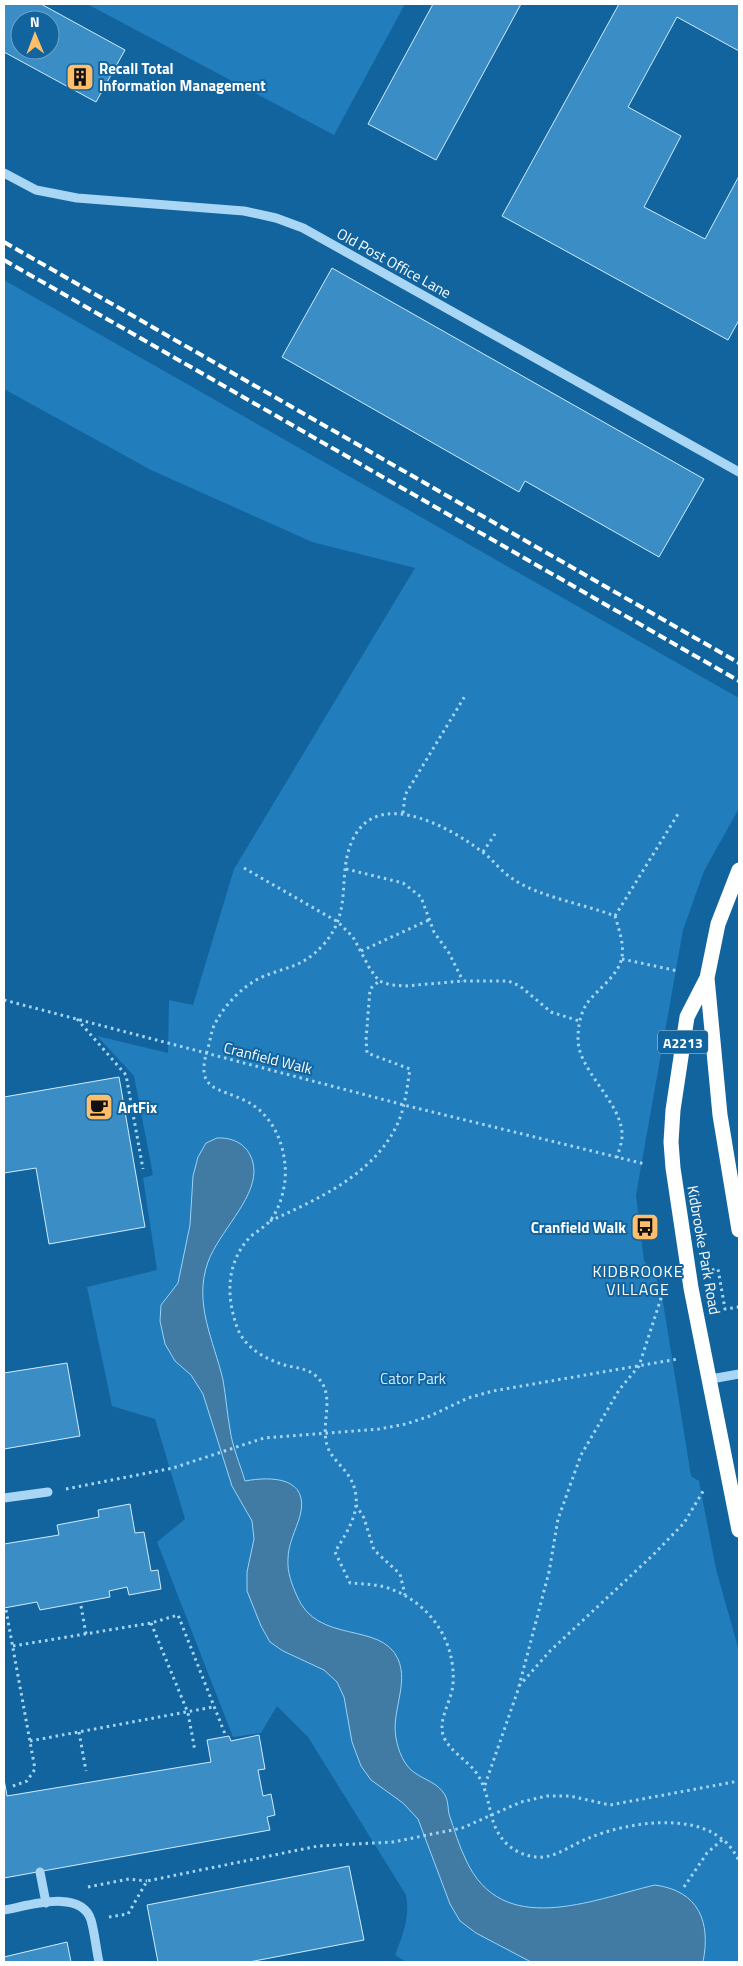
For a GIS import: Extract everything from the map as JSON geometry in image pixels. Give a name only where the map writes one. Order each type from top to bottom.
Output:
[{"type":"highway","name":"Kidbrooke Park Road","points":[[739,870],[718,924],[707,978],[687,1017],[673,1110],[671,1142],[672,1168],[689,1273],[739,1530]]},
{"type":"highway","name":"Kidbrooke Park Road","points":[[707,978],[720,1115],[739,1230]]},
{"type":"street","name":"Old Post Office Lane","points":[[4,173],[36,190],[69,196],[244,211],[276,218],[303,228],[739,472]]},
{"type":"street","points":[[710,1379],[739,1374]]},
{"type":"street","points":[[4,1498],[48,1492]]},
{"type":"street","points":[[40,1872],[46,1903]]},
{"type":"street","points":[[4,1910],[65,1900],[76,1904],[86,1910],[91,1920],[99,1962]]},
{"type":"path","points":[[403,814],[405,796],[465,696]]},
{"type":"path","points":[[270,1221],[279,1203],[285,1184],[282,1147],[275,1128],[261,1112],[245,1100],[213,1088],[205,1077],[204,1063],[206,1054],[212,1029],[218,1018],[246,986],[259,978],[291,969],[305,961],[328,940],[338,922],[345,893],[349,851],[354,837],[362,826],[376,818],[403,814],[450,831],[483,852],[512,879],[540,892],[583,904],[615,916]]},
{"type":"path","points":[[615,916],[678,814]]},
{"type":"path","points":[[483,852],[495,834]]},
{"type":"path","points":[[244,868],[338,922],[354,937],[370,969],[379,981],[391,986],[456,981],[508,981],[520,986],[551,1012],[580,1021]]},
{"type":"path","points":[[346,869],[403,883],[421,896],[434,932],[450,953],[463,981]]},
{"type":"path","points":[[615,916],[621,933],[622,960],[612,976],[587,1004],[580,1021],[578,1041],[581,1056],[612,1104],[622,1132],[617,1158]]},
{"type":"path","points":[[362,950],[430,919]]},
{"type":"path","points":[[622,960],[678,972]]},
{"type":"path","points":[[379,981],[370,989],[366,1040],[367,1053],[410,1069],[404,1105],[397,1125],[385,1146],[360,1171],[325,1194],[270,1221],[250,1238],[238,1253],[231,1270],[228,1290],[238,1330],[256,1352],[270,1360],[303,1369],[315,1375],[323,1384],[326,1395],[325,1434],[328,1448],[347,1471],[354,1485],[356,1504],[364,1518],[374,1550],[400,1574],[405,1595]]},
{"type":"path","name":"Cranfield Walk","points":[[4,1000],[404,1105],[645,1164]]},
{"type":"path","points":[[76,1019],[126,1076],[143,1168]]},
{"type":"path","points":[[707,1270],[718,1269],[725,1309],[739,1307]]},
{"type":"path","points":[[485,1786],[518,1686],[549,1572],[558,1519],[581,1454],[619,1390],[639,1366],[664,1289]]},
{"type":"path","points":[[48,1492],[173,1468],[248,1443],[283,1435],[325,1434],[406,1424],[430,1416],[468,1398],[493,1391],[678,1360]]},
{"type":"path","points":[[518,1686],[550,1651],[653,1555],[684,1523],[705,1488]]},
{"type":"path","points":[[356,1504],[348,1529],[336,1552],[350,1583],[387,1588],[405,1595],[421,1607],[443,1632],[452,1665],[453,1684],[442,1727],[444,1738],[465,1759],[485,1786],[500,1837],[510,1847],[522,1854],[537,1857],[552,1855],[589,1837],[616,1830],[667,1822],[690,1825],[709,1831],[723,1839],[739,1861]]},
{"type":"path","points":[[81,1606],[86,1634]]},
{"type":"path","points":[[6,1610],[34,1769],[27,1781],[10,1786]]},
{"type":"path","points":[[13,1646],[150,1623],[178,1615],[225,1734]]},
{"type":"path","points":[[150,1623],[188,1713],[195,1751]]},
{"type":"path","points":[[30,1741],[213,1707]]},
{"type":"path","points":[[79,1732],[86,1771]]},
{"type":"path","points":[[88,1887],[129,1879],[147,1880],[318,1846],[393,1842],[462,1828],[521,1802],[546,1796],[570,1796],[610,1804],[739,1781]]},
{"type":"path","points":[[684,1887],[707,1853],[723,1839]]},
{"type":"path","points":[[91,1920],[128,1914],[147,1880]]},
{"type":"green space","points":[[87,4],[405,4],[334,135]]},
{"type":"green space","name":"Cator Park","points":[[4,280],[739,698],[739,808],[704,871],[683,930],[636,1195],[644,1261],[655,1274],[662,1296],[691,1476],[699,1481],[716,1569],[739,1651],[739,1962],[406,1962],[395,1955],[406,1918],[406,1895],[308,1737],[277,1706],[261,1733],[233,1737],[157,1542],[185,1519],[155,1419],[112,1406],[87,1287],[157,1270],[143,1178],[153,1175],[134,1076],[97,1036],[168,1053],[169,1000],[193,1005],[234,869],[415,568],[312,542],[151,470],[4,389]]},
{"type":"shaded area","points":[[217,1138],[231,1140],[243,1146],[251,1156],[254,1171],[248,1194],[208,1262],[203,1292],[206,1322],[223,1380],[232,1442],[245,1481],[266,1479],[286,1482],[294,1486],[299,1493],[302,1503],[300,1516],[288,1553],[289,1574],[297,1596],[306,1611],[319,1621],[378,1640],[390,1647],[398,1659],[402,1678],[395,1728],[400,1753],[411,1770],[435,1785],[445,1795],[449,1814],[461,1849],[482,1884],[502,1899],[525,1907],[550,1908],[577,1905],[655,1885],[670,1888],[692,1901],[703,1922],[705,1947],[703,1962],[531,1962],[476,1933],[460,1921],[450,1904],[418,1819],[403,1803],[371,1780],[361,1766],[352,1742],[344,1697],[337,1682],[324,1670],[283,1651],[270,1642],[261,1626],[247,1591],[247,1572],[254,1539],[252,1521],[232,1486],[203,1394],[191,1375],[175,1361],[165,1344],[160,1321],[161,1305],[178,1283],[190,1225],[193,1176],[198,1157],[206,1143]]},
{"type":"building","name":"Recall Total Information Management","points":[[4,4],[41,4],[52,10],[10,10],[10,55],[4,52]]},
{"type":"building","points":[[433,4],[521,4],[436,160],[368,124]]},
{"type":"building","points":[[619,4],[739,4],[739,51],[677,17],[628,107],[681,136],[644,207],[705,239],[739,176],[739,320],[728,340],[502,216]]},
{"type":"building","name":"Recall Total Information Management","points":[[60,14],[125,50],[96,102],[19,60],[60,60]]},
{"type":"building","points":[[332,268],[704,479],[659,557],[525,481],[519,492],[282,357]]},
{"type":"building","points":[[119,1077],[145,1227],[49,1244],[36,1168],[4,1173],[4,1097]]},
{"type":"building","points":[[67,1363],[80,1436],[4,1449],[4,1373]]},
{"type":"building","points":[[130,1504],[135,1533],[144,1532],[151,1571],[158,1570],[161,1589],[129,1595],[127,1587],[109,1591],[110,1597],[40,1610],[37,1602],[4,1608],[4,1544],[59,1535],[57,1525],[99,1517],[98,1510]]},
{"type":"building","points":[[259,1735],[265,1769],[258,1770],[263,1796],[271,1794],[275,1815],[267,1817],[270,1830],[4,1878],[4,1779],[7,1796],[211,1762],[207,1740],[229,1736],[231,1741]]},
{"type":"building","points":[[349,1866],[364,1940],[249,1962],[158,1962],[147,1905]]},
{"type":"building","points":[[67,1942],[71,1962],[4,1962],[4,1957]]},
{"type":"railway","points":[[4,242],[739,663]]},
{"type":"railway","points":[[4,260],[739,681]]},
{"type":"place","name":"Recall Total Information Management","points":[[80,77]]},
{"type":"place","name":"ArtFix","points":[[99,1107]]},
{"type":"place","name":"Cranfield Walk","points":[[645,1227]]},
{"type":"district","name":"KIDBROOKE VILLAGE","points":[[638,1280]]}]
